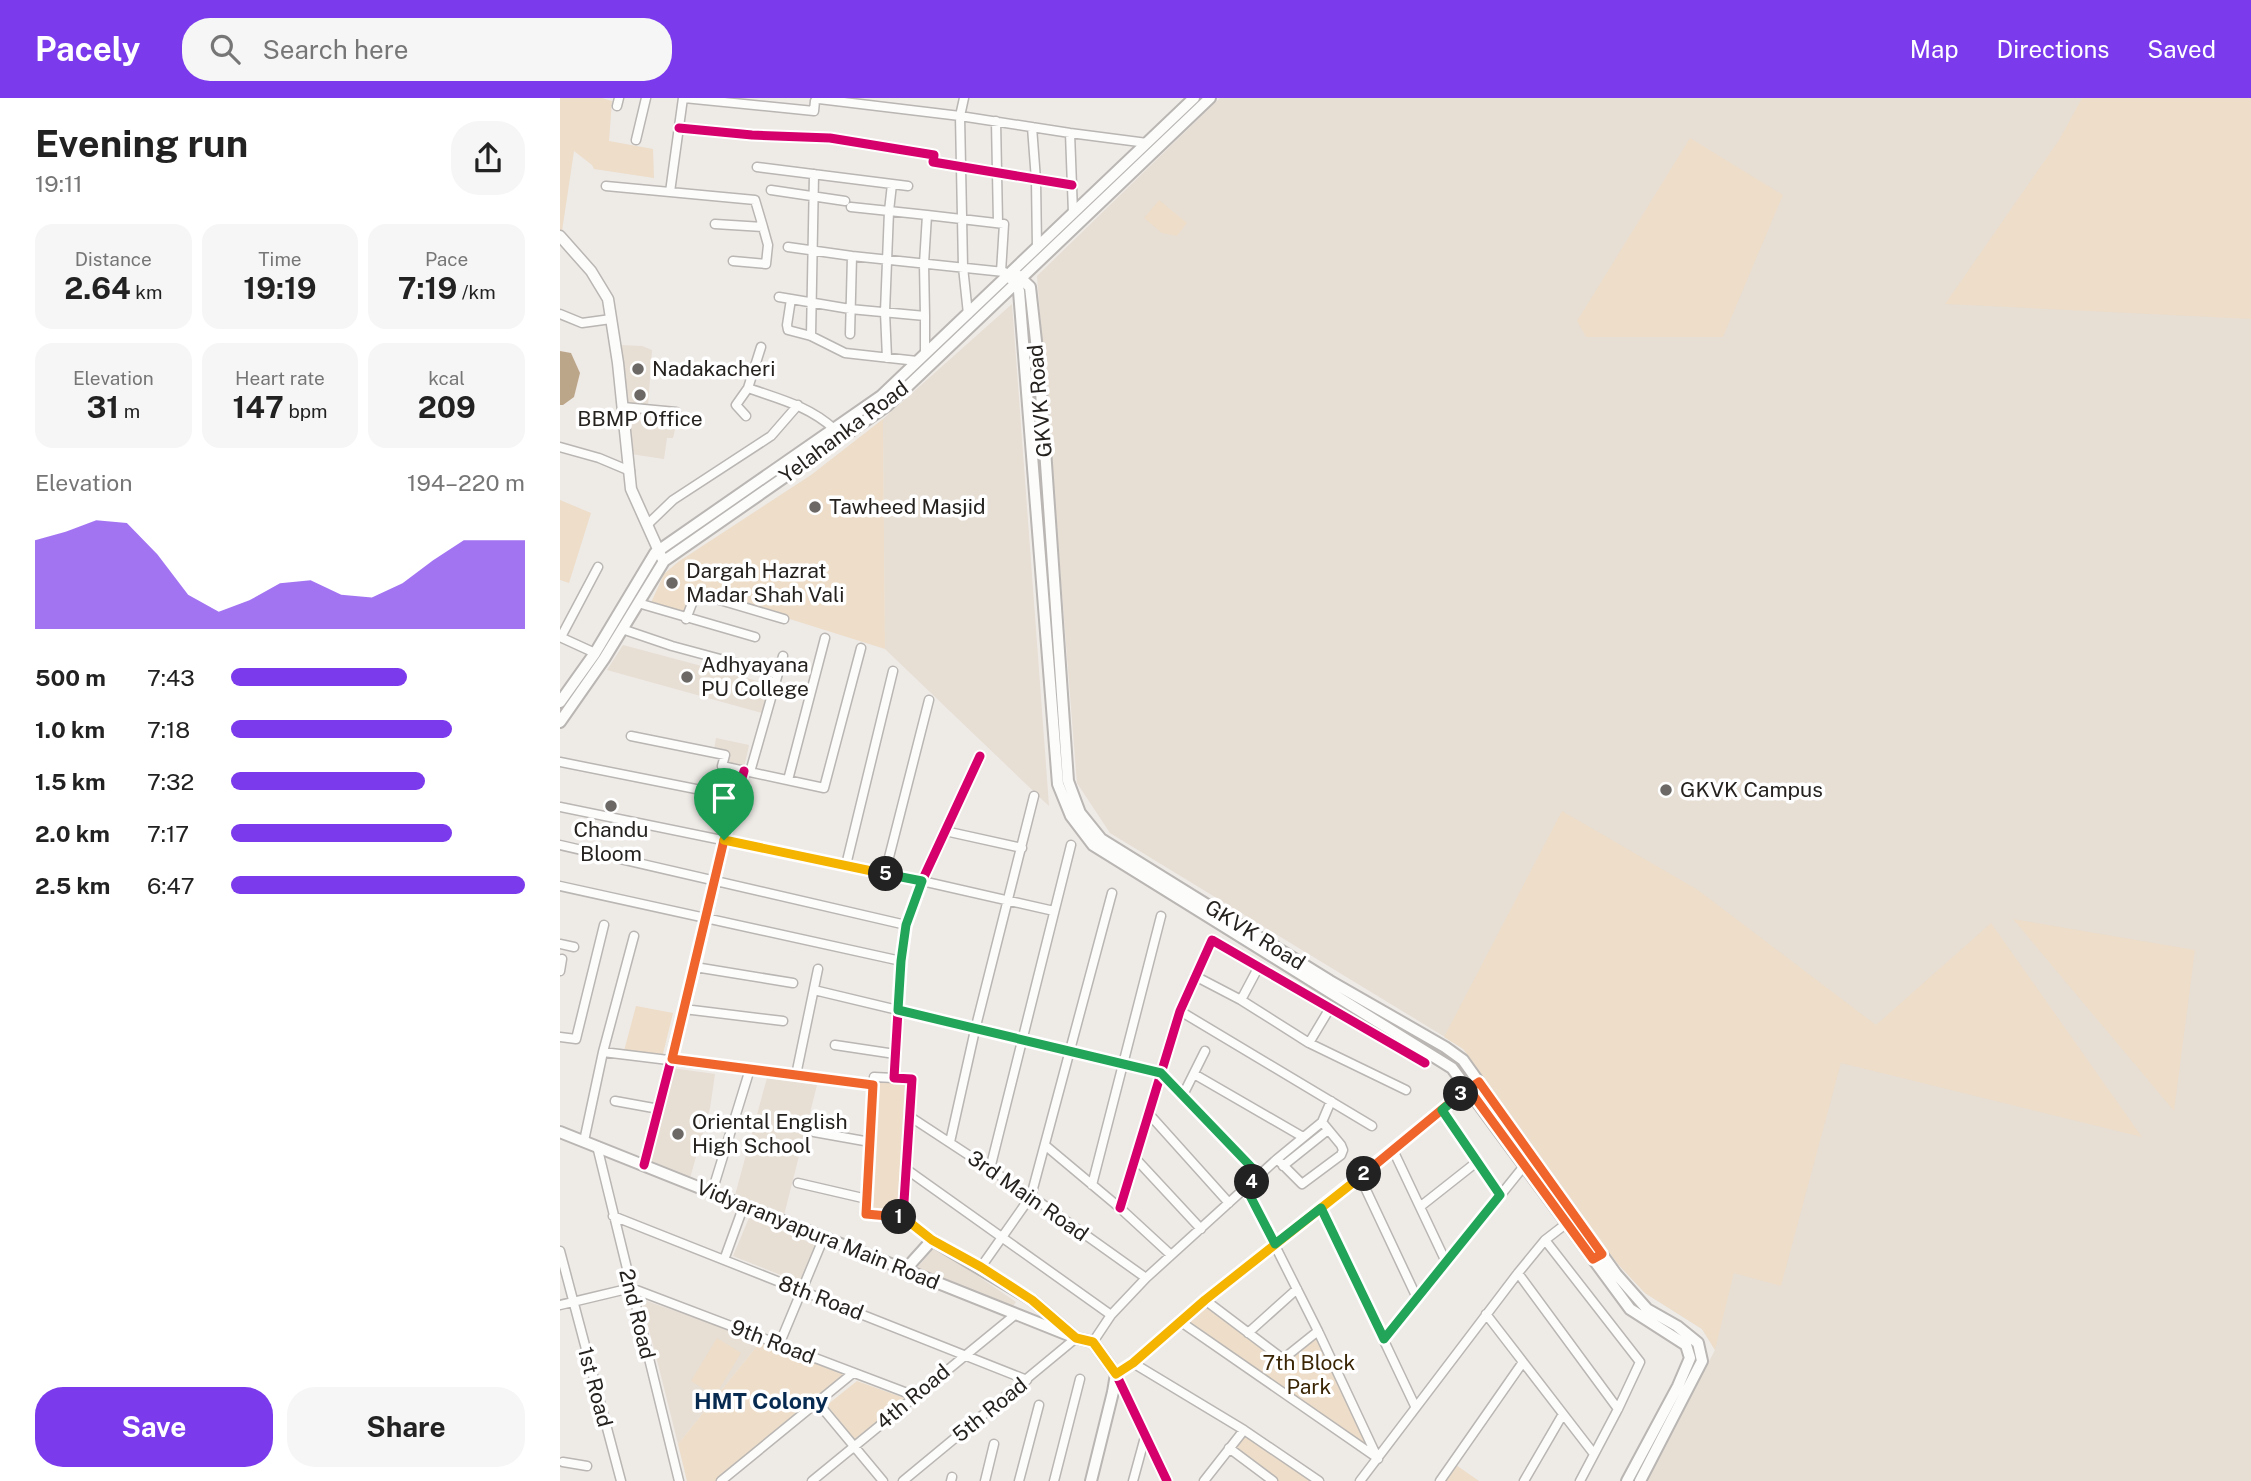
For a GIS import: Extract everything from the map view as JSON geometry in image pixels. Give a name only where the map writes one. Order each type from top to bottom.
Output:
[{"type":"main road","name":"Yelahanka Road","points":[[560,722],[604,659],[638,603],[661,556],[888,405],[1010,275],[1194,98]]},
{"type":"main road","name":"Yelahanka Road","points":[[560,702],[661,556],[881,396],[1010,275],[1210,98]]},
{"type":"main road","name":"GKVK Road","points":[[1010,275],[1030,288],[1040,377],[1068,781],[1080,813],[1101,839],[1330,981],[1445,1046],[1462,1060],[1598,1257],[1630,1309],[1686,1345],[1690,1358],[1678,1386],[1627,1481]]},
{"type":"main road","name":"GKVK Road","points":[[1010,275],[1019,291],[1058,784],[1070,816],[1093,845],[1452,1069],[1524,1166],[1571,1221]]},
{"type":"main road","name":"Vidyaranyapura Main Road","points":[[560,1132],[1076,1338],[1093,1342]]},
{"type":"main road","points":[[905,1270],[932,1240],[1032,1300],[1076,1338]]},
{"type":"main road","name":"GKVK Road","points":[[1598,1257],[1647,1309],[1677,1325],[1698,1342],[1702,1361],[1640,1481]]},
{"type":"main road","points":[[1091,1481],[1114,1392],[1116,1374],[1093,1342]]},
{"type":"street","points":[[636,140],[646,98]]},
{"type":"street","points":[[670,192],[684,98],[814,111],[817,99],[842,100],[1147,143]]},
{"type":"street","points":[[964,98],[960,116],[963,267],[968,314]]},
{"type":"street","points":[[996,121],[998,223]]},
{"type":"street","points":[[1032,127],[1037,248]]},
{"type":"street","points":[[679,128],[752,135],[830,138],[934,155],[933,162],[961,168],[1072,185]]},
{"type":"street","points":[[1070,134],[1073,213]]},
{"type":"street","points":[[757,167],[908,186]]},
{"type":"street","points":[[811,336],[814,174]]},
{"type":"street","points":[[887,358],[886,259],[892,184]]},
{"type":"street","points":[[606,186],[755,200],[768,245],[766,264],[733,261]]},
{"type":"street","points":[[771,190],[813,195],[889,212],[1004,224],[1010,275],[788,247]]},
{"type":"street","points":[[791,299],[788,330],[811,336],[845,353],[887,358],[921,358],[925,316],[927,215]]},
{"type":"street","points":[[715,224],[763,227]]},
{"type":"street","points":[[560,236],[578,255],[608,299],[631,489],[661,556]]},
{"type":"street","points":[[850,334],[852,256]]},
{"type":"street","points":[[779,297],[850,309],[925,316]]},
{"type":"street","points":[[560,314],[582,323],[611,319]]},
{"type":"street","points":[[746,416],[736,405],[748,388],[761,347]]},
{"type":"street","points":[[748,388],[819,415],[834,429]]},
{"type":"street","points":[[647,525],[674,500],[771,436],[798,405]]},
{"type":"street","points":[[623,407],[676,412]]},
{"type":"street","points":[[560,447],[599,458],[630,471]]},
{"type":"street","points":[[595,653],[560,637],[598,568]]},
{"type":"street","points":[[686,619],[696,593],[784,619]]},
{"type":"street","points":[[638,603],[755,638]]},
{"type":"street","points":[[622,629],[672,646],[776,674]]},
{"type":"street","points":[[788,780],[825,638]]},
{"type":"street","points":[[631,736],[725,755],[722,766],[824,788],[862,648]]},
{"type":"street","points":[[643,1165],[695,967],[724,840],[783,656]]},
{"type":"street","points":[[846,865],[893,671]]},
{"type":"street","points":[[885,873],[929,700]]},
{"type":"street","points":[[894,1078],[901,961],[906,925],[922,881],[980,756]]},
{"type":"street","points":[[560,762],[736,797]]},
{"type":"street","points":[[950,1142],[975,1030],[1034,796]]},
{"type":"street","points":[[560,807],[885,873],[1054,911]]},
{"type":"street","points":[[945,831],[1022,848]]},
{"type":"street","points":[[560,845],[906,925]]},
{"type":"street","points":[[990,1169],[1071,845]]},
{"type":"street","points":[[560,886],[901,961]]},
{"type":"street","points":[[981,1267],[1031,1196],[1112,893]]},
{"type":"street","points":[[1092,1185],[1161,916]]},
{"type":"street","points":[[560,1037],[576,1039],[604,925]]},
{"type":"street","points":[[584,1141],[603,1052],[634,936]]},
{"type":"street","points":[[1120,1208],[1180,1011],[1212,940],[1425,1063]]},
{"type":"street","points":[[560,944],[574,947]]},
{"type":"street","points":[[560,971],[562,959]]},
{"type":"street","points":[[695,967],[793,983]]},
{"type":"street","points":[[1241,1000],[1258,968]]},
{"type":"street","points":[[796,1075],[818,969]]},
{"type":"street","points":[[1195,976],[1241,1000],[1308,1043],[1406,1090]]},
{"type":"street","points":[[814,990],[1161,1073],[1259,1175]]},
{"type":"street","points":[[1308,1043],[1330,1008]]},
{"type":"street","points":[[684,1009],[783,1021]]},
{"type":"street","points":[[1180,1011],[1372,1126]]},
{"type":"street","points":[[835,1045],[895,1055]]},
{"type":"street","points":[[1183,1095],[1205,1051]]},
{"type":"street","points":[[603,1052],[873,1085]]},
{"type":"street","points":[[712,1192],[750,1069]]},
{"type":"street","points":[[1194,1074],[1303,1137]]},
{"type":"street","points":[[903,1217],[912,1079],[874,1077],[866,1214],[903,1217],[932,1240]]},
{"type":"street","points":[[1166,1480],[1116,1374],[1133,1363],[1205,1300],[1468,1088],[1479,1082]]},
{"type":"street","points":[[615,1101],[659,1109]]},
{"type":"street","points":[[1280,1162],[1303,1137],[1322,1122],[1331,1101]]},
{"type":"street","points":[[1442,1110],[1500,1195]]},
{"type":"street","points":[[1149,1114],[1229,1203]]},
{"type":"street","name":"3rd Main Road","points":[[909,1116],[1031,1196],[1146,1278]]},
{"type":"street","points":[[1280,1162],[1302,1184],[1341,1155],[1343,1150],[1322,1122]]},
{"type":"street","points":[[1093,1342],[1111,1315],[1146,1278],[1259,1175],[1328,1130]]},
{"type":"street","points":[[814,1132],[870,1142]]},
{"type":"street","name":"2nd Road","points":[[597,1146],[678,1481]]},
{"type":"street","points":[[1045,1146],[1120,1208],[1171,1255]]},
{"type":"street","points":[[1394,1150],[1446,1262]]},
{"type":"street","points":[[1136,1160],[1201,1229]]},
{"type":"street","points":[[1421,1206],[1478,1161]]},
{"type":"street","points":[[1384,1339],[1524,1166]]},
{"type":"street","points":[[906,1169],[1111,1315]]},
{"type":"street","points":[[1360,1177],[1417,1298]]},
{"type":"street","points":[[798,1183],[867,1199]]},
{"type":"street","points":[[1246,1188],[1318,1331],[1378,1459]]},
{"type":"street","points":[[724,1260],[744,1205]]},
{"type":"street","points":[[1321,1208],[1415,1406]]},
{"type":"street","name":"8th Road","points":[[613,1216],[1027,1380]]},
{"type":"street","points":[[1360,1481],[1518,1273],[1545,1240],[1571,1221]]},
{"type":"street","points":[[779,1345],[824,1237]]},
{"type":"street","points":[[1545,1240],[1640,1362],[1580,1481]]},
{"type":"street","name":"1st Road","points":[[560,1251],[621,1481]]},
{"type":"street","points":[[1518,1273],[1618,1409]]},
{"type":"street","points":[[560,1305],[631,1288]]},
{"type":"street","name":"9th Road","points":[[631,1288],[915,1396]]},
{"type":"street","points":[[1248,1333],[1297,1289]]},
{"type":"street","points":[[1205,1300],[1283,1359],[1318,1331]]},
{"type":"street","name":"4th Road","points":[[811,1481],[1016,1314]]},
{"type":"street","points":[[1486,1314],[1594,1454]]},
{"type":"street","points":[[1181,1322],[1378,1459]]},
{"type":"street","name":"5th Road","points":[[903,1481],[1076,1338]]},
{"type":"street","points":[[1440,1481],[1523,1362]]},
{"type":"street","points":[[1133,1363],[1244,1430],[1319,1481]]},
{"type":"street","points":[[721,1481],[853,1373]]},
{"type":"street","points":[[1054,1481],[1080,1379]]},
{"type":"street","points":[[818,1403],[883,1481]]},
{"type":"street","points":[[1019,1481],[1039,1405]]},
{"type":"street","points":[[1524,1481],[1563,1414]]},
{"type":"street","points":[[1204,1481],[1244,1430]]},
{"type":"street","points":[[1133,1481],[1145,1436]]},
{"type":"street","points":[[985,1481],[994,1444]]},
{"type":"street","points":[[1229,1448],[1261,1478],[1273,1481]]},
{"type":"street","points":[[560,1452],[561,1462],[587,1466]]},
{"type":"shaded area","name":"GKVK Campus","points":[[1220,98],[2251,98],[2251,1481],[1647,1481],[1715,1350],[1702,1329],[1645,1293],[1617,1263],[1463,1048],[1110,833],[1077,783],[1037,276]]},
{"type":"shaded area","points":[[1012,304],[1049,806],[885,649],[883,419]]},
{"type":"shaded area","points":[[619,345],[642,346],[652,350],[648,406],[680,407],[673,438],[667,438],[664,459],[631,454]]},
{"type":"shaded area","points":[[560,351],[571,353],[580,373],[574,397],[563,405],[560,405]]},
{"type":"shaded area","name":"Adhyayana PU College","points":[[623,645],[769,684],[762,713],[607,670]]},
{"type":"shaded area","points":[[716,738],[749,745],[744,768],[728,765],[730,754],[714,750]]},
{"type":"shaded area","name":"Oriental English High School","points":[[671,1068],[715,1074],[710,1108],[690,1178],[648,1161]]},
{"type":"shaded area","points":[[767,1078],[817,1085],[783,1219],[734,1199]]},
{"type":"shaded area","points":[[749,1218],[816,1245],[801,1283],[733,1256]]},
{"type":"shaded area","points":[[935,1247],[1016,1302],[1013,1306],[916,1269]]},
{"type":"shaded area","points":[[641,1299],[761,1341],[678,1444],[659,1368]]},
{"type":"green space","points":[[560,98],[602,98],[612,101],[609,141],[653,149],[654,178],[594,169],[574,151],[562,231],[560,230]]},
{"type":"green space","points":[[2082,98],[2251,98],[2251,319],[1945,304],[2059,140]]},
{"type":"green space","points":[[1690,138],[1783,195],[1723,337],[1586,337],[1577,321]]},
{"type":"green space","points":[[1159,200],[1187,223],[1177,236],[1162,233],[1144,218]]},
{"type":"green space","points":[[883,419],[885,649],[695,589],[683,615],[650,605],[664,574],[678,562],[811,475]]},
{"type":"green space","points":[[560,500],[591,513],[569,583],[560,580]]},
{"type":"green space","points":[[1562,811],[1698,890],[1876,1025],[1991,923],[2142,1137],[1841,1063],[1781,1286],[1734,1273],[1715,1350],[1702,1329],[1645,1293],[1617,1263],[1463,1049],[1444,1037]]},
{"type":"green space","points":[[2013,919],[2195,950],[2174,1111]]},
{"type":"green space","points":[[636,1006],[673,1013],[663,1054],[624,1051]]},
{"type":"green space","points":[[878,1081],[905,1082],[897,1214],[870,1212]]},
{"type":"green space","name":"7th Block Park","points":[[1205,1303],[1283,1362],[1317,1335],[1372,1452],[1185,1321]]},
{"type":"green space","points":[[717,1338],[741,1353],[715,1396],[691,1381]]},
{"type":"green space","points":[[761,1341],[844,1375],[716,1481],[687,1481],[678,1444]]},
{"type":"green space","points":[[857,1381],[907,1399],[855,1440],[827,1405]]},
{"type":"green space","points":[[1244,1432],[1311,1481],[1275,1481],[1232,1449]]},
{"type":"green space","points":[[1456,1465],[1479,1481],[1445,1481]]},
{"type":"cycle path","points":[[679,128],[752,135],[830,138],[934,155],[933,162],[1072,185]]},
{"type":"cycle path","points":[[932,1240],[903,1217],[912,1079],[894,1078],[901,961],[906,925],[922,881],[980,756]]},
{"type":"cycle path","points":[[644,1165],[695,967],[724,840],[744,771]]},
{"type":"cycle path","points":[[1120,1208],[1180,1011],[1212,940],[1425,1063]]},
{"type":"cycle path","points":[[1167,1481],[1116,1374],[1133,1363],[1205,1300],[1468,1088],[1479,1082]]},
{"type":"place","name":"Nadakacheri","points":[[638,369]]},
{"type":"place","name":"BBMP Office","points":[[640,395]]},
{"type":"place","name":"Tawheed Masjid","points":[[815,507]]},
{"type":"place","name":"Dargah Hazrat Madar Shah Vali","points":[[672,583]]},
{"type":"place","name":"Adhyayana PU College","points":[[687,677]]},
{"type":"place","name":"GKVK Campus","points":[[1666,790]]},
{"type":"place","name":"Chandu Bloom","points":[[611,806]]},
{"type":"place","name":"Oriental English High School","points":[[678,1134]]},
{"type":"district","name":"HMT Colony","points":[[761,1401]]},
{"type":"route","points":[[724,840],[672,1059],[873,1085],[866,1214],[903,1217],[932,1240],[1032,1300],[1076,1338],[1093,1342],[1116,1374],[1133,1363],[1205,1300],[1275,1244],[1394,1150],[1468,1088],[1593,1259],[1602,1254],[1479,1082],[1468,1088],[1442,1110],[1500,1195],[1384,1339],[1321,1208],[1275,1244],[1246,1188],[1259,1175],[1161,1073],[898,1010],[906,925],[922,881],[724,840]]}]
